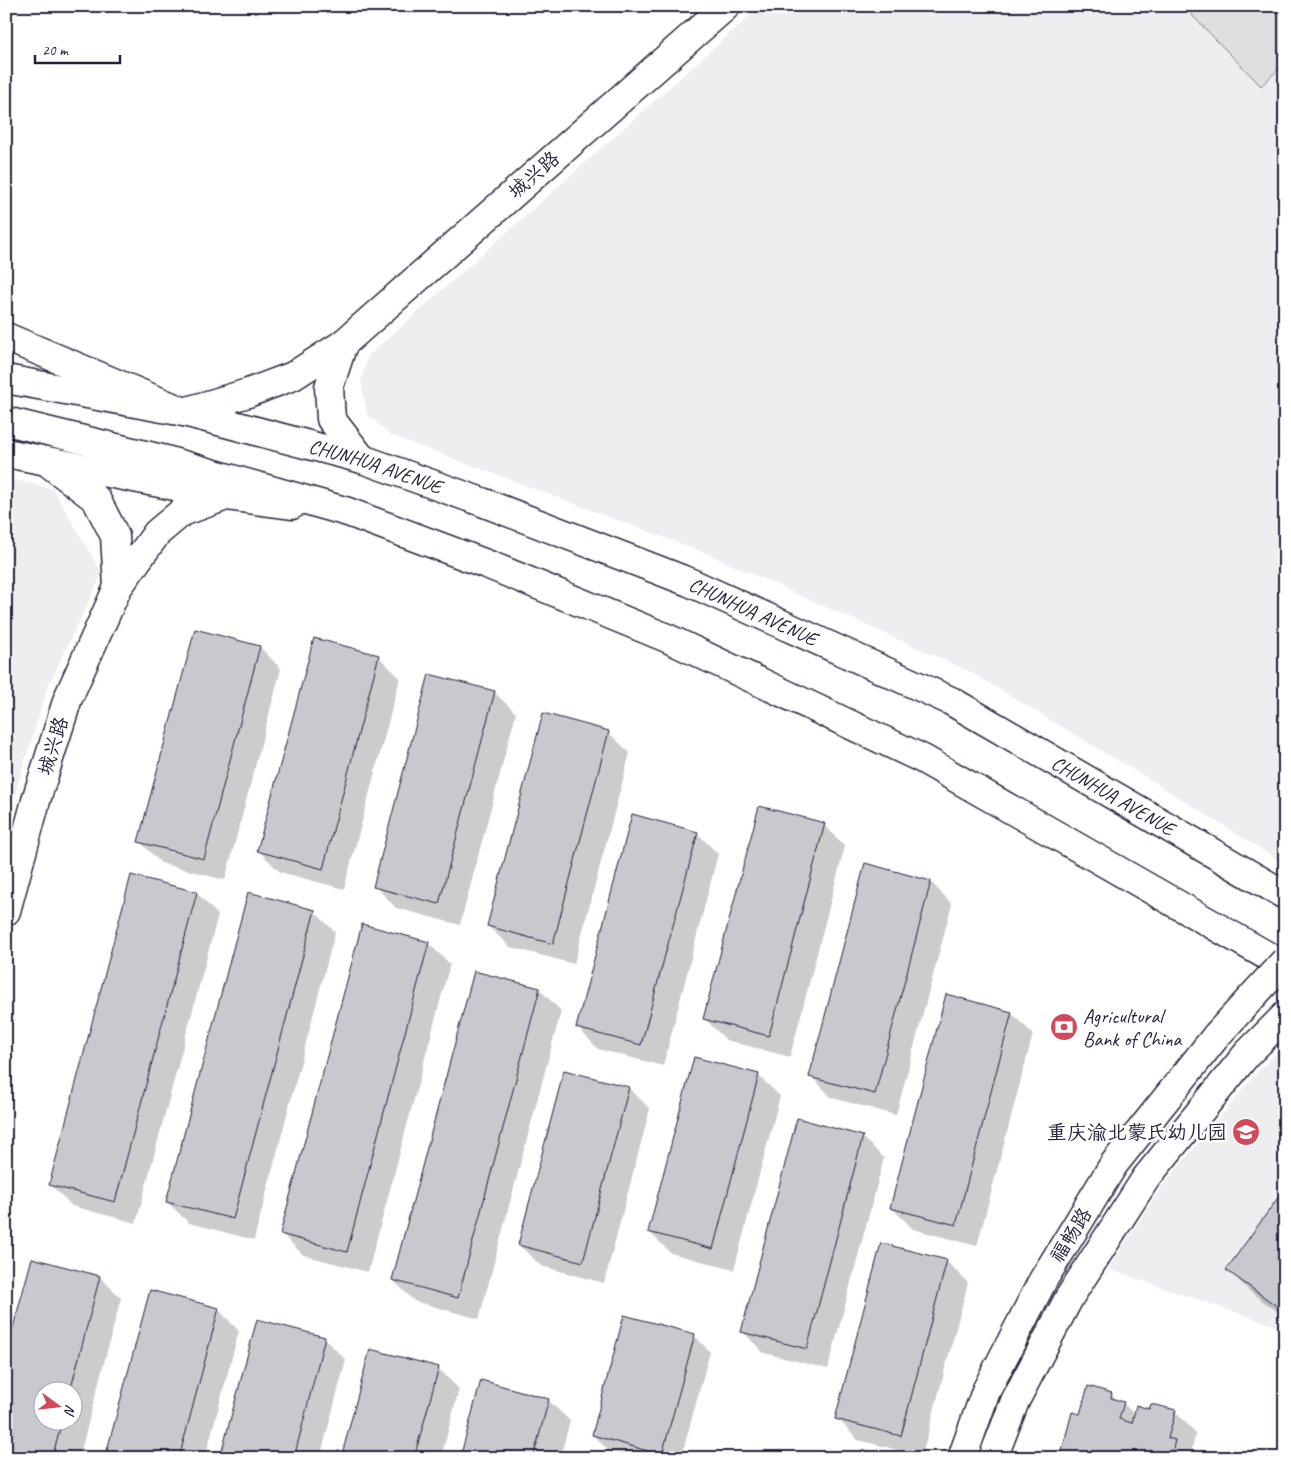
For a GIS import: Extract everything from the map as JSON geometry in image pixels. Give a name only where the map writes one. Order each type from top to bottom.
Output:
[{"type":"main road","name":"城兴路","points":[[184,412],[248,393],[293,376],[343,344],[726,6]]},
{"type":"main road","name":"CHUNHUA AVENUE","points":[[6,337],[184,412]]},
{"type":"main road","points":[[343,344],[329,387],[331,419],[362,459]]},
{"type":"main road","name":"CHUNHUA AVENUE","points":[[6,379],[184,412],[362,459],[482,502],[689,582],[951,701],[1285,895]]},
{"type":"main road","points":[[6,421],[162,458],[348,512],[489,565],[667,638],[923,759],[1285,966]]},
{"type":"main road","points":[[6,453],[226,496],[348,512]]},
{"type":"main road","points":[[46,461],[96,499],[115,536],[118,588]]},
{"type":"main road","name":"城兴路","points":[[6,912],[37,797],[68,698],[118,588],[157,533],[182,512],[226,496]]},
{"type":"main road","name":"福畅路","points":[[962,1458],[986,1391],[1043,1280],[1114,1164],[1217,1035],[1285,961]]},
{"type":"main road","name":"福畅路","points":[[993,1458],[1015,1401],[1069,1298],[1146,1178],[1247,1054],[1285,1016]]},
{"type":"shaded area","points":[[761,6],[1285,6],[1285,864],[1157,784],[969,671],[703,552],[390,435],[367,414],[361,381],[368,356]]},
{"type":"shaded area","points":[[1183,6],[1285,6],[1285,63],[1261,86]]},
{"type":"shaded area","points":[[6,478],[53,489],[102,574],[48,686],[6,823]]},
{"type":"shaded area","name":"重庆渝北蒙氏幼儿园","points":[[1285,1044],[1285,1329],[1108,1269],[1159,1190],[1256,1074]]},
{"type":"building","points":[[195,629],[260,646],[204,859],[138,842]]},
{"type":"building","points":[[314,638],[379,655],[323,869],[257,851]]},
{"type":"building","points":[[429,674],[495,691],[439,904],[373,887]]},
{"type":"building","points":[[543,713],[609,731],[553,944],[487,926]]},
{"type":"building","points":[[759,806],[825,823],[769,1036],[703,1019]]},
{"type":"building","points":[[632,814],[698,832],[641,1045],[576,1028]]},
{"type":"building","points":[[865,863],[931,881],[875,1094],[809,1077]]},
{"type":"building","points":[[131,875],[197,892],[115,1202],[49,1185]]},
{"type":"building","points":[[248,892],[315,910],[233,1219],[166,1202]]},
{"type":"building","points":[[362,924],[429,942],[347,1252],[280,1234]]},
{"type":"building","points":[[474,971],[540,988],[458,1298],[392,1280]]},
{"type":"building","points":[[946,994],[1012,1012],[956,1225],[890,1208]]},
{"type":"building","points":[[694,1057],[759,1074],[713,1249],[648,1232]]},
{"type":"building","points":[[564,1070],[629,1087],[583,1262],[518,1245]]},
{"type":"building","points":[[797,1118],[863,1136],[807,1349],[741,1332]]},
{"type":"building","points":[[1285,1188],[1285,1312],[1226,1270]]},
{"type":"building","points":[[881,1243],[947,1260],[901,1436],[835,1419]]},
{"type":"building","points":[[32,1258],[100,1276],[73,1382],[32,1382],[32,1432],[59,1432],[52,1458],[6,1458],[6,1353]]},
{"type":"building","points":[[150,1290],[219,1308],[179,1458],[105,1458]]},
{"type":"building","points":[[624,1315],[695,1334],[662,1455],[592,1435]]},
{"type":"building","points":[[257,1319],[325,1337],[294,1458],[220,1458]]},
{"type":"building","points":[[370,1349],[439,1367],[414,1458],[341,1458]]},
{"type":"building","points":[[481,1380],[549,1399],[533,1458],[460,1458]]},
{"type":"building","points":[[1088,1386],[1112,1393],[1111,1398],[1124,1402],[1119,1419],[1132,1423],[1136,1405],[1149,1409],[1151,1404],[1176,1410],[1168,1438],[1175,1440],[1171,1458],[1060,1458],[1072,1412],[1080,1414]]},
{"type":"place","name":"Agricultural Bank of China","points":[[1064,1027]]},
{"type":"place","name":"重庆渝北蒙氏幼儿园","points":[[1246,1132]]}]
